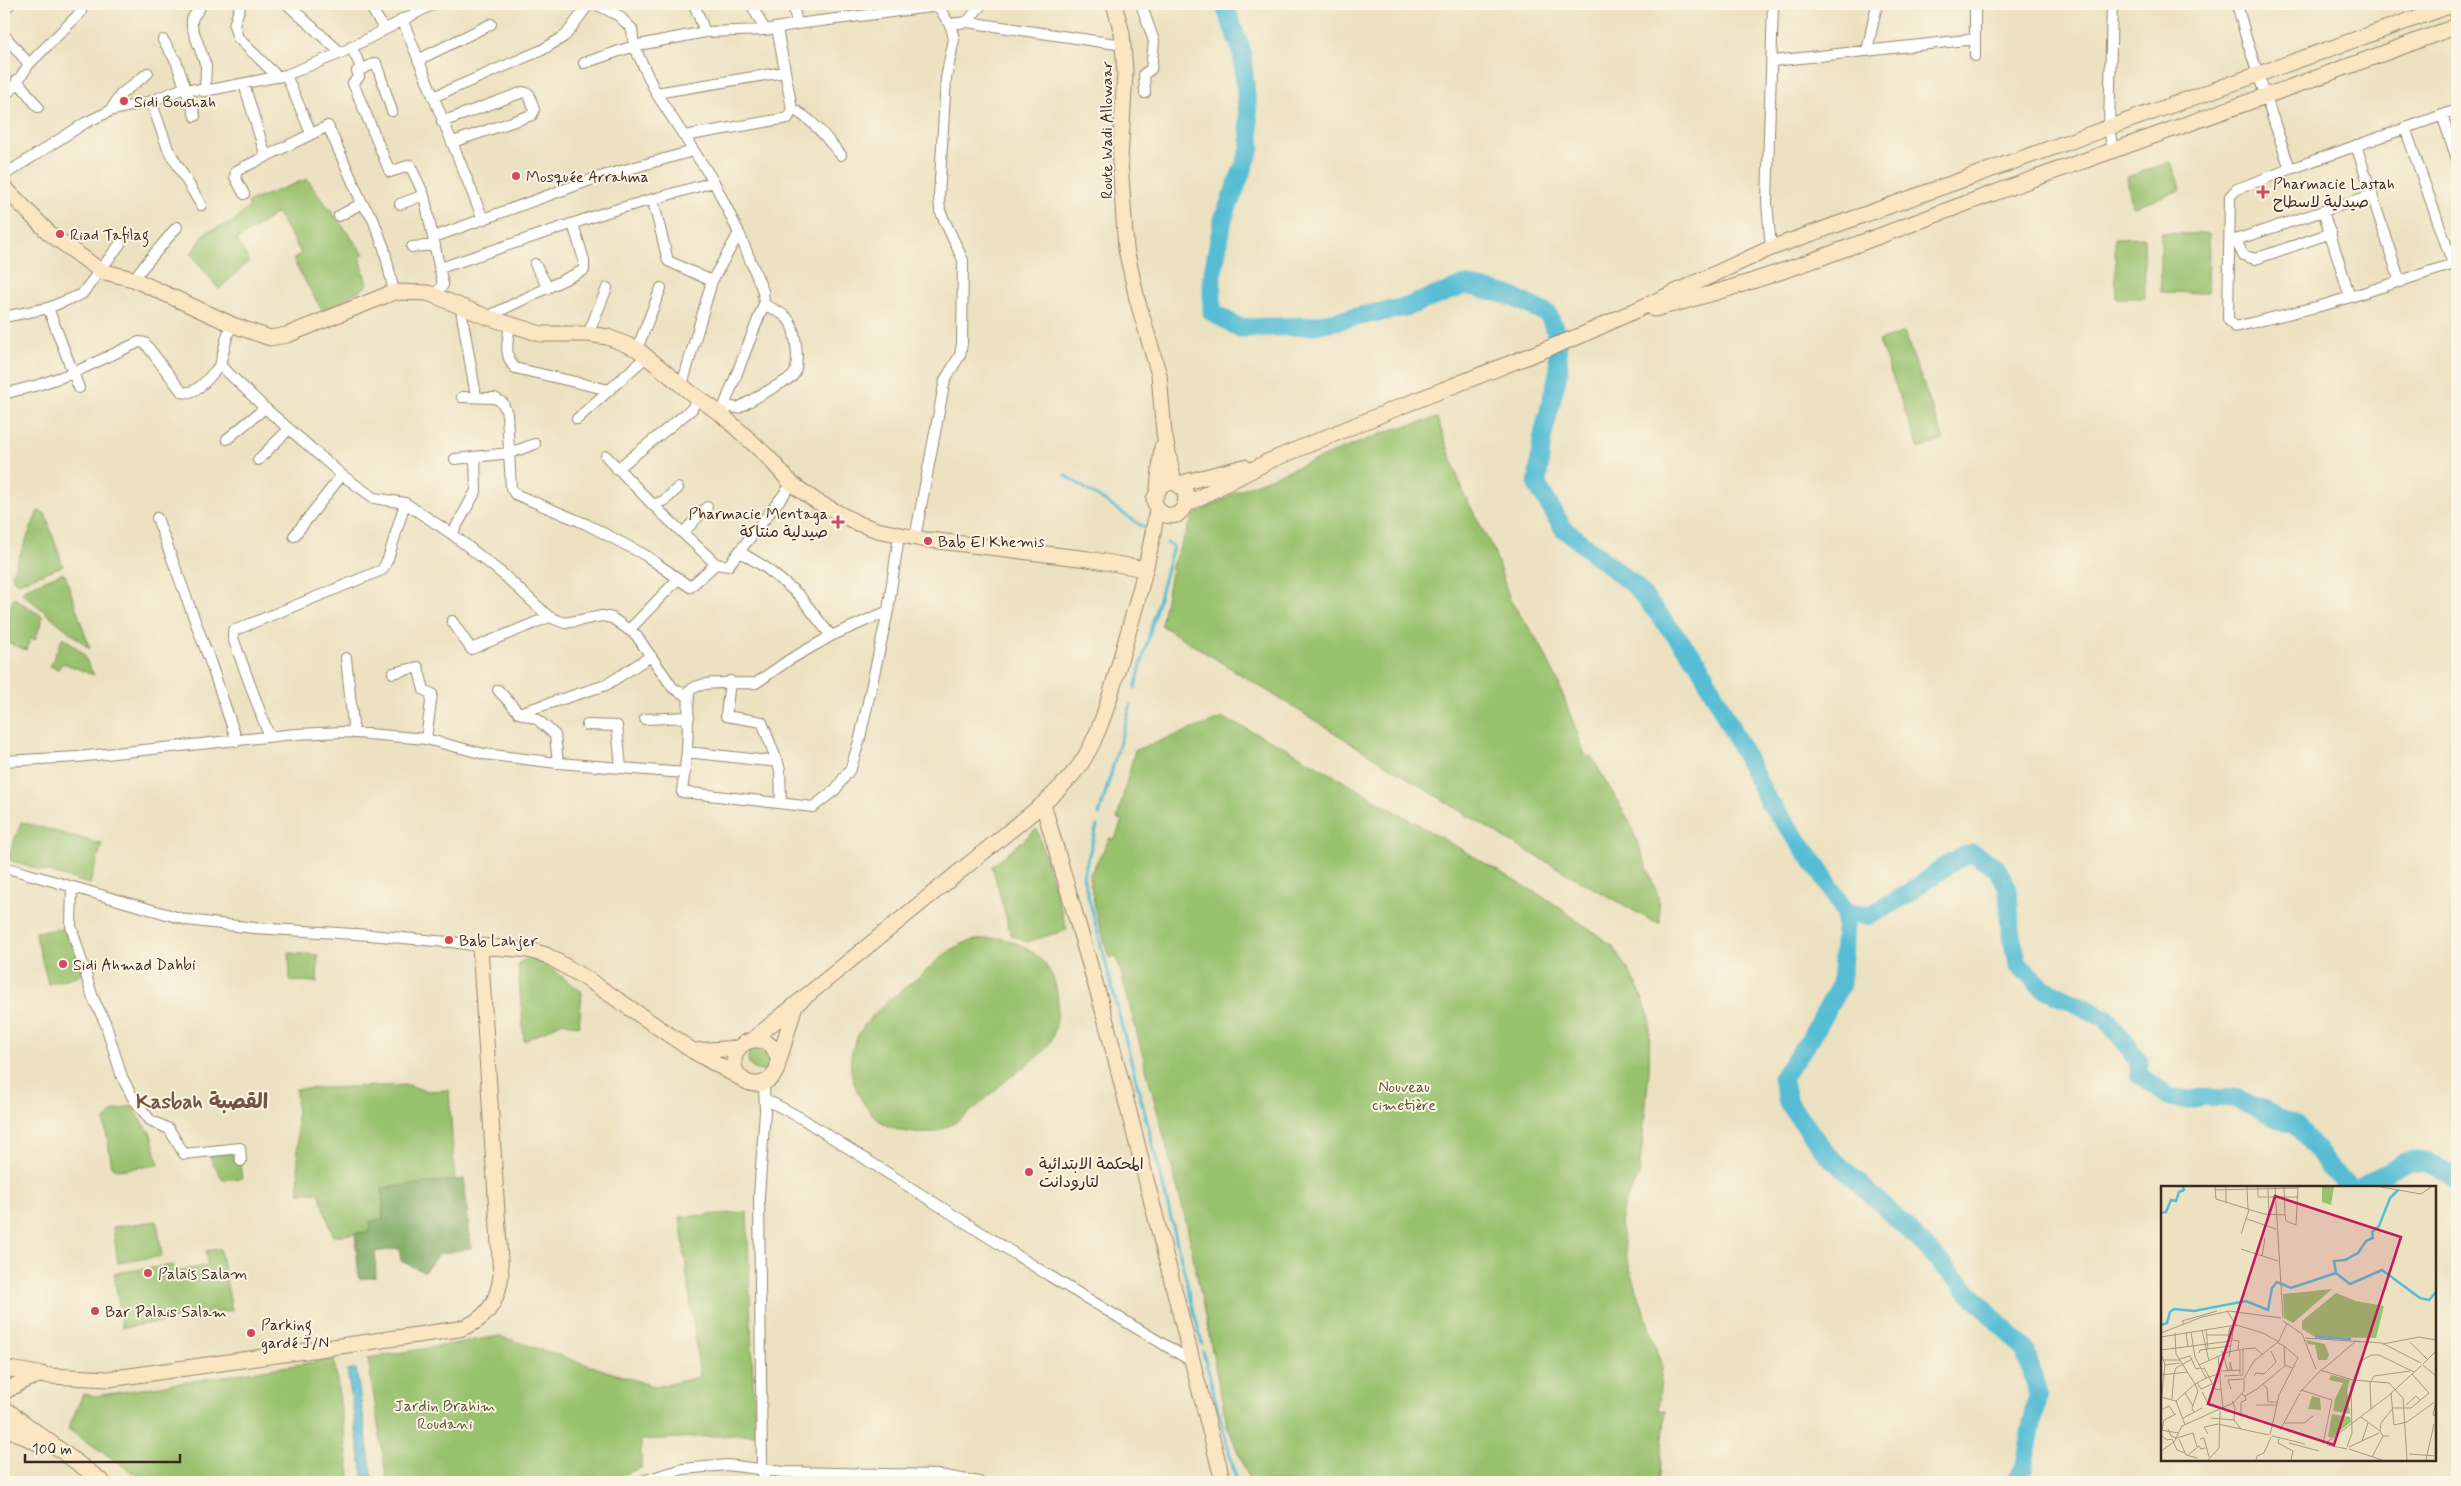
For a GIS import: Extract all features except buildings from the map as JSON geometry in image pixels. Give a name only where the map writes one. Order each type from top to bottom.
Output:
[{"type":"street","points":[[4,10],[10,4]]},
{"type":"street","points":[[202,4],[192,19],[192,27],[206,66],[205,91]]},
{"type":"street","points":[[241,4],[234,25],[238,38],[282,76],[311,134]]},
{"type":"street","points":[[287,4],[341,53]]},
{"type":"street","points":[[369,4],[384,29]]},
{"type":"street","points":[[4,175],[85,123],[110,111],[151,101],[184,88],[205,91],[282,76],[341,53],[433,4]]},
{"type":"street","points":[[433,97],[542,50],[565,36],[589,4]]},
{"type":"street","points":[[596,4],[619,16],[632,29],[634,46],[656,93],[714,182],[739,232],[763,291],[764,304],[722,410]]},
{"type":"street","points":[[694,4],[704,32]]},
{"type":"street","points":[[751,4],[765,30]]},
{"type":"street","points":[[793,4],[797,24]]},
{"type":"street","points":[[967,22],[982,4]]},
{"type":"street","name":"Route Wadi Allowaar","points":[[1114,4],[1124,45],[1126,72],[1120,161],[1126,248],[1137,299],[1159,375],[1164,433],[1176,484]]},
{"type":"street","points":[[1141,4],[1154,41],[1151,69],[1144,74],[1145,93]]},
{"type":"street","points":[[1771,248],[1767,202],[1773,62],[1773,4]]},
{"type":"street","points":[[1868,51],[1877,4]]},
{"type":"street","points":[[1975,4],[1975,56]]},
{"type":"street","points":[[2112,4],[2110,128],[2113,151]]},
{"type":"street","points":[[2237,4],[2290,169]]},
{"type":"street","points":[[1152,547],[1173,516],[1183,510],[1187,504],[1270,461],[1528,356],[1582,336],[1631,315],[1688,285],[1771,248],[2453,4],[2457,20]]},
{"type":"street","points":[[584,63],[634,46],[704,32],[765,30],[937,5],[950,24],[954,39],[946,78],[940,211],[963,260],[962,344],[960,355],[945,380],[924,539]]},
{"type":"street","points":[[4,96],[13,88],[29,64],[81,12]]},
{"type":"street","points":[[402,19],[442,122],[453,142],[483,219]]},
{"type":"street","points":[[950,24],[967,22],[1124,45]]},
{"type":"street","points":[[418,60],[492,24]]},
{"type":"street","points":[[1631,315],[1692,300],[1785,269],[2113,151],[2267,98],[2457,26]]},
{"type":"street","points":[[684,136],[788,118],[792,108],[777,28]]},
{"type":"street","points":[[4,35],[29,64]]},
{"type":"street","points":[[1773,62],[1975,39]]},
{"type":"street","points":[[163,40],[176,61],[195,116]]},
{"type":"street","points":[[351,47],[362,68]]},
{"type":"street","points":[[4,186],[49,233],[101,271],[133,279],[234,326],[270,338],[278,338],[394,292],[428,293],[438,291],[443,284],[424,195],[410,165],[390,172],[353,83],[359,76],[357,71],[376,63],[392,112]]},
{"type":"street","points":[[656,93],[784,72]]},
{"type":"street","points":[[110,111],[121,94],[148,73]]},
{"type":"street","points":[[17,80],[38,107]]},
{"type":"street","points":[[244,84],[266,157]]},
{"type":"street","points":[[442,122],[523,92],[529,94],[534,110],[532,115],[453,142]]},
{"type":"street","points":[[151,101],[168,149],[201,205]]},
{"type":"street","points":[[792,108],[800,112],[814,125],[841,155]]},
{"type":"street","points":[[2406,128],[2455,263],[2350,297],[2233,326],[2228,319],[2232,241],[2229,201],[2232,193],[2290,169],[2356,146],[2442,115],[2457,110]]},
{"type":"street","points":[[2442,115],[2457,159]]},
{"type":"street","points":[[244,194],[235,177],[235,173],[326,126],[329,127],[362,203],[376,226],[394,292]]},
{"type":"street","points":[[2356,146],[2400,282]]},
{"type":"street","points":[[412,247],[434,241],[483,219],[596,178],[693,151]]},
{"type":"street","points":[[440,268],[572,224],[714,182]]},
{"type":"street","points":[[400,204],[424,195]]},
{"type":"street","points":[[2232,241],[2372,195]]},
{"type":"street","points":[[653,200],[668,261],[712,281]]},
{"type":"street","points":[[340,216],[362,203]]},
{"type":"street","points":[[2323,211],[2350,297]]},
{"type":"street","points":[[487,317],[584,270],[586,266],[572,224]]},
{"type":"street","points":[[133,279],[177,226]]},
{"type":"street","points":[[682,385],[712,281],[739,232]]},
{"type":"street","points":[[2232,241],[2243,255],[2255,260],[2331,233]]},
{"type":"street","points":[[4,317],[48,308],[82,294],[120,244]]},
{"type":"street","points":[[535,264],[548,288]]},
{"type":"street","points":[[588,334],[607,288]]},
{"type":"street","points":[[577,419],[609,390],[642,352],[661,288]]},
{"type":"street","points":[[428,293],[460,304],[487,317],[540,334],[588,334],[608,338],[642,352],[697,398],[722,410],[792,484],[816,501],[858,523],[900,535],[924,539],[1145,569]]},
{"type":"street","points":[[460,304],[476,396]]},
{"type":"street","points":[[722,410],[738,408],[795,374],[798,361],[792,326],[785,316],[764,304]]},
{"type":"street","points":[[48,308],[79,388]]},
{"type":"street","points":[[510,324],[507,350],[508,359],[515,368],[609,390]]},
{"type":"street","points":[[7,393],[38,385],[73,372],[139,342],[145,343],[182,392],[196,390],[220,365],[228,333],[234,326]]},
{"type":"street","points":[[220,365],[265,408],[342,475],[374,498],[405,503],[452,534],[504,575],[549,617],[565,623],[607,616],[630,629],[673,688],[689,697]]},
{"type":"street","points":[[462,397],[495,398],[503,403],[507,414],[511,488],[515,494],[586,524],[637,551],[677,580],[690,587],[716,564]]},
{"type":"street","points":[[617,469],[692,409],[697,398]]},
{"type":"street","points":[[227,439],[265,408]]},
{"type":"street","points":[[258,460],[289,429]]},
{"type":"street","name":"Route Wadi Allowaar","points":[[1158,488],[1164,433]]},
{"type":"street","points":[[455,459],[510,453],[535,444]]},
{"type":"street","points":[[606,456],[653,505],[716,564],[728,566],[792,484]]},
{"type":"street","points":[[452,534],[476,491],[475,457]]},
{"type":"street","points":[[744,1080],[734,1065],[735,1056],[746,1044],[1043,804],[1071,776],[1092,743],[1110,695],[1152,547],[1157,509],[1154,499],[1158,488],[1165,483],[1176,484],[1270,461]]},
{"type":"street","points":[[294,536],[342,475]]},
{"type":"street","points":[[1176,484],[1186,493],[1187,504]]},
{"type":"street","points":[[653,505],[665,500],[678,488]]},
{"type":"street","points":[[269,736],[233,638],[233,631],[382,570],[388,559],[405,503]]},
{"type":"street","points":[[684,532],[707,508]]},
{"type":"street","points":[[1157,509],[1166,515],[1173,516]]},
{"type":"street","points":[[157,518],[211,664],[237,741]]},
{"type":"street","points":[[888,612],[831,636],[789,660],[756,683],[730,681],[695,686],[689,691],[687,752],[682,792],[809,807],[816,806],[845,778],[860,738],[888,612],[900,535]]},
{"type":"street","points":[[740,552],[765,567],[799,595],[831,636]]},
{"type":"street","points":[[630,629],[677,580]]},
{"type":"street","points":[[452,621],[471,649],[549,617]]},
{"type":"street","points":[[519,713],[606,686],[651,656]]},
{"type":"street","points":[[346,658],[354,733]]},
{"type":"street","points":[[394,673],[418,667],[424,690],[432,694],[426,739]]},
{"type":"street","points":[[730,681],[726,716],[762,721],[778,762],[781,780],[781,803]]},
{"type":"street","points":[[498,690],[519,713],[537,719],[555,735],[558,763]]},
{"type":"street","points":[[645,719],[689,717]]},
{"type":"street","points":[[587,725],[617,726],[620,768]]},
{"type":"street","points":[[4,761],[237,741],[269,736],[354,733],[426,739],[484,754],[558,763],[684,773]]},
{"type":"street","points":[[687,752],[778,762]]},
{"type":"street","points":[[1043,804],[1103,1010],[1223,1482]]},
{"type":"street","points":[[4,866],[72,888],[187,920],[254,928],[370,934],[528,950],[546,955],[595,984],[693,1051],[744,1080],[756,1084],[764,1083],[776,1073],[795,1006]]},
{"type":"street","points":[[72,888],[71,926],[93,998],[105,1022],[122,1077],[133,1098],[150,1120],[169,1129],[184,1154],[240,1148],[241,1161]]},
{"type":"street","points":[[4,1368],[42,1374],[109,1379],[140,1376],[459,1329],[484,1316],[497,1298],[501,1275],[480,946]]},
{"type":"street","points":[[693,1051],[746,1044],[761,1040],[774,1049],[778,1057],[778,1065]]},
{"type":"street","points":[[764,1083],[765,1100],[759,1196],[762,1468],[765,1482]]},
{"type":"street","points":[[765,1100],[801,1118],[1048,1275],[1193,1362]]},
{"type":"street","points":[[4,1392],[25,1380],[42,1374]]},
{"type":"street","points":[[4,1408],[103,1482]]},
{"type":"street","points":[[4,1427],[73,1460]]},
{"type":"street","points":[[639,1482],[690,1468],[727,1465],[791,1472],[939,1476],[979,1482]]},
{"type":"green space","points":[[2171,162],[2181,190],[2132,207],[2127,177]]},
{"type":"green space","points":[[307,179],[364,254],[360,256],[367,286],[323,312],[293,260],[301,253],[277,213],[237,240],[249,261],[219,289],[191,254],[206,232],[233,222],[249,207],[248,202]]},
{"type":"green space","points":[[2161,233],[2209,234],[2208,293],[2161,292]]},
{"type":"green space","points":[[2144,237],[2145,298],[2116,298],[2115,238]]},
{"type":"green space","points":[[1904,332],[1944,440],[1919,449],[1879,341]]},
{"type":"green space","points":[[1437,418],[1464,494],[1494,551],[1510,600],[1540,644],[1558,682],[1586,757],[1591,756],[1629,821],[1658,896],[1660,923],[1654,922],[1509,841],[1161,625],[1173,563],[1194,515],[1242,489],[1391,430]]},
{"type":"green space","points":[[38,511],[45,513],[63,566],[18,583],[13,579],[12,574]]},
{"type":"green space","points":[[62,573],[65,575],[90,649],[22,593],[26,588]]},
{"type":"green space","points":[[14,598],[43,617],[35,640],[31,638],[26,650],[4,641],[4,622]]},
{"type":"green space","points":[[63,637],[82,652],[94,675],[63,663],[58,669],[50,666]]},
{"type":"green space","name":"Nouveau cimetière","points":[[1223,718],[1283,746],[1550,901],[1613,946],[1637,984],[1650,1019],[1649,1071],[1639,1176],[1623,1206],[1620,1224],[1628,1262],[1662,1367],[1658,1410],[1666,1411],[1658,1482],[1250,1482],[1227,1425],[1186,1221],[1117,957],[1109,958],[1096,913],[1089,876],[1110,838],[1115,839],[1122,820],[1117,819],[1135,750]]},
{"type":"green space","points":[[21,822],[102,844],[90,884],[11,861],[9,856]]},
{"type":"green space","points":[[1037,829],[1067,930],[1026,942],[1011,935],[992,866]]},
{"type":"green space","points":[[69,928],[84,974],[48,984],[35,932]]},
{"type":"green space","points":[[999,938],[1013,942],[1037,955],[1052,975],[1058,1001],[1055,1029],[1048,1045],[1038,1056],[974,1109],[959,1120],[936,1132],[902,1131],[886,1125],[868,1109],[856,1088],[851,1069],[852,1052],[857,1037],[879,1010],[951,950],[971,941]]},
{"type":"green space","points":[[289,953],[318,955],[317,982],[290,981]]},
{"type":"green space","points":[[530,958],[539,960],[582,992],[579,1026],[563,1022],[524,1041],[518,967],[520,962]]},
{"type":"green space","points":[[761,1045],[770,1049],[774,1058],[770,1067],[761,1071],[752,1067],[748,1058],[752,1049]]},
{"type":"green space","points":[[409,1085],[425,1091],[449,1090],[455,1181],[382,1188],[383,1219],[368,1232],[333,1236],[319,1192],[299,1193],[296,1089]]},
{"type":"green space","points":[[131,1106],[151,1134],[159,1165],[118,1170],[112,1166],[104,1121],[114,1111]]},
{"type":"green space","points":[[238,1152],[242,1178],[223,1180],[209,1156]]},
{"type":"green space","points":[[464,1179],[471,1248],[439,1254],[424,1272],[401,1261],[399,1248],[375,1252],[376,1277],[359,1279],[355,1233],[368,1232],[371,1221],[383,1219],[382,1188]]},
{"type":"green space","name":"Jardin Brahim Roudani","points":[[747,1212],[755,1434],[641,1440],[641,1468],[601,1482],[387,1482],[368,1358],[499,1336],[656,1387],[700,1377],[680,1217]]},
{"type":"green space","points":[[157,1221],[162,1256],[118,1263],[113,1227]]},
{"type":"green space","points":[[220,1249],[232,1310],[122,1328],[114,1273],[174,1265],[175,1271],[207,1266],[206,1251]]},
{"type":"green space","points":[[334,1359],[351,1482],[147,1482],[68,1429],[83,1394],[95,1396]]},
{"type":"water","points":[[356,1369],[373,1482],[364,1482],[347,1370]]},
{"type":"waterway","points":[[1224,4],[1242,52],[1251,148],[1223,219],[1212,277],[1212,312],[1240,328],[1310,326],[1406,307],[1465,285],[1508,295],[1548,314],[1556,331],[1559,370],[1542,439],[1537,485],[1563,528],[1635,586],[1699,664],[1768,801],[1817,866],[1846,913],[1841,984],[1810,1039],[1782,1078],[1788,1102],[1825,1152],[1907,1228],[2026,1351],[2038,1394],[2023,1469],[2016,1482]]},
{"type":"waterway","points":[[1065,475],[1148,530]]},
{"type":"waterway","points":[[1135,688],[1173,546],[1167,543]]},
{"type":"waterway","points":[[1099,815],[1131,704]]},
{"type":"waterway","points":[[1097,826],[1083,876],[1154,1149],[1202,1344]]},
{"type":"waterway","points":[[1846,913],[1869,916],[1907,894],[1953,861],[1972,853],[1996,867],[2008,888],[2010,930],[2018,964],[2043,988],[2106,1018],[2139,1061],[2139,1075],[2169,1097],[2189,1100],[2206,1097],[2236,1098],[2295,1125],[2307,1137],[2331,1169],[2349,1186]]},
{"type":"waterway","points":[[2361,1186],[2397,1166],[2419,1161],[2430,1163],[2457,1181]]},
{"type":"waterway","points":[[1203,1351],[1237,1482]]},
{"type":"place","name":"Sidi Boushah","points":[[124,101]]},
{"type":"place","name":"Mosquée Arrahma","points":[[516,176]]},
{"type":"place","name":"Pharmacie Lastah صيدلية لاسطاح","points":[[2263,192]]},
{"type":"place","name":"Riad Tafilag","points":[[60,234]]},
{"type":"place","name":"Pharmacie Mentaga صيدلية منتاكة","points":[[838,522]]},
{"type":"place","name":"Bab El Khemis","points":[[928,541]]},
{"type":"place","name":"Bab Lahjer","points":[[449,940]]},
{"type":"place","name":"Sidi Ahmad Dahbi","points":[[63,964]]},
{"type":"place","name":"المحكمة الابتدائية لتارودانت","points":[[1029,1172]]},
{"type":"place","name":"Palais Salam","points":[[148,1273]]},
{"type":"place","name":"Bar Palais Salam","points":[[95,1311]]},
{"type":"place","name":"Parking gardé J/N","points":[[251,1333]]},
{"type":"district","name":"Kasbah القصبة","points":[[202,1101]]}]
